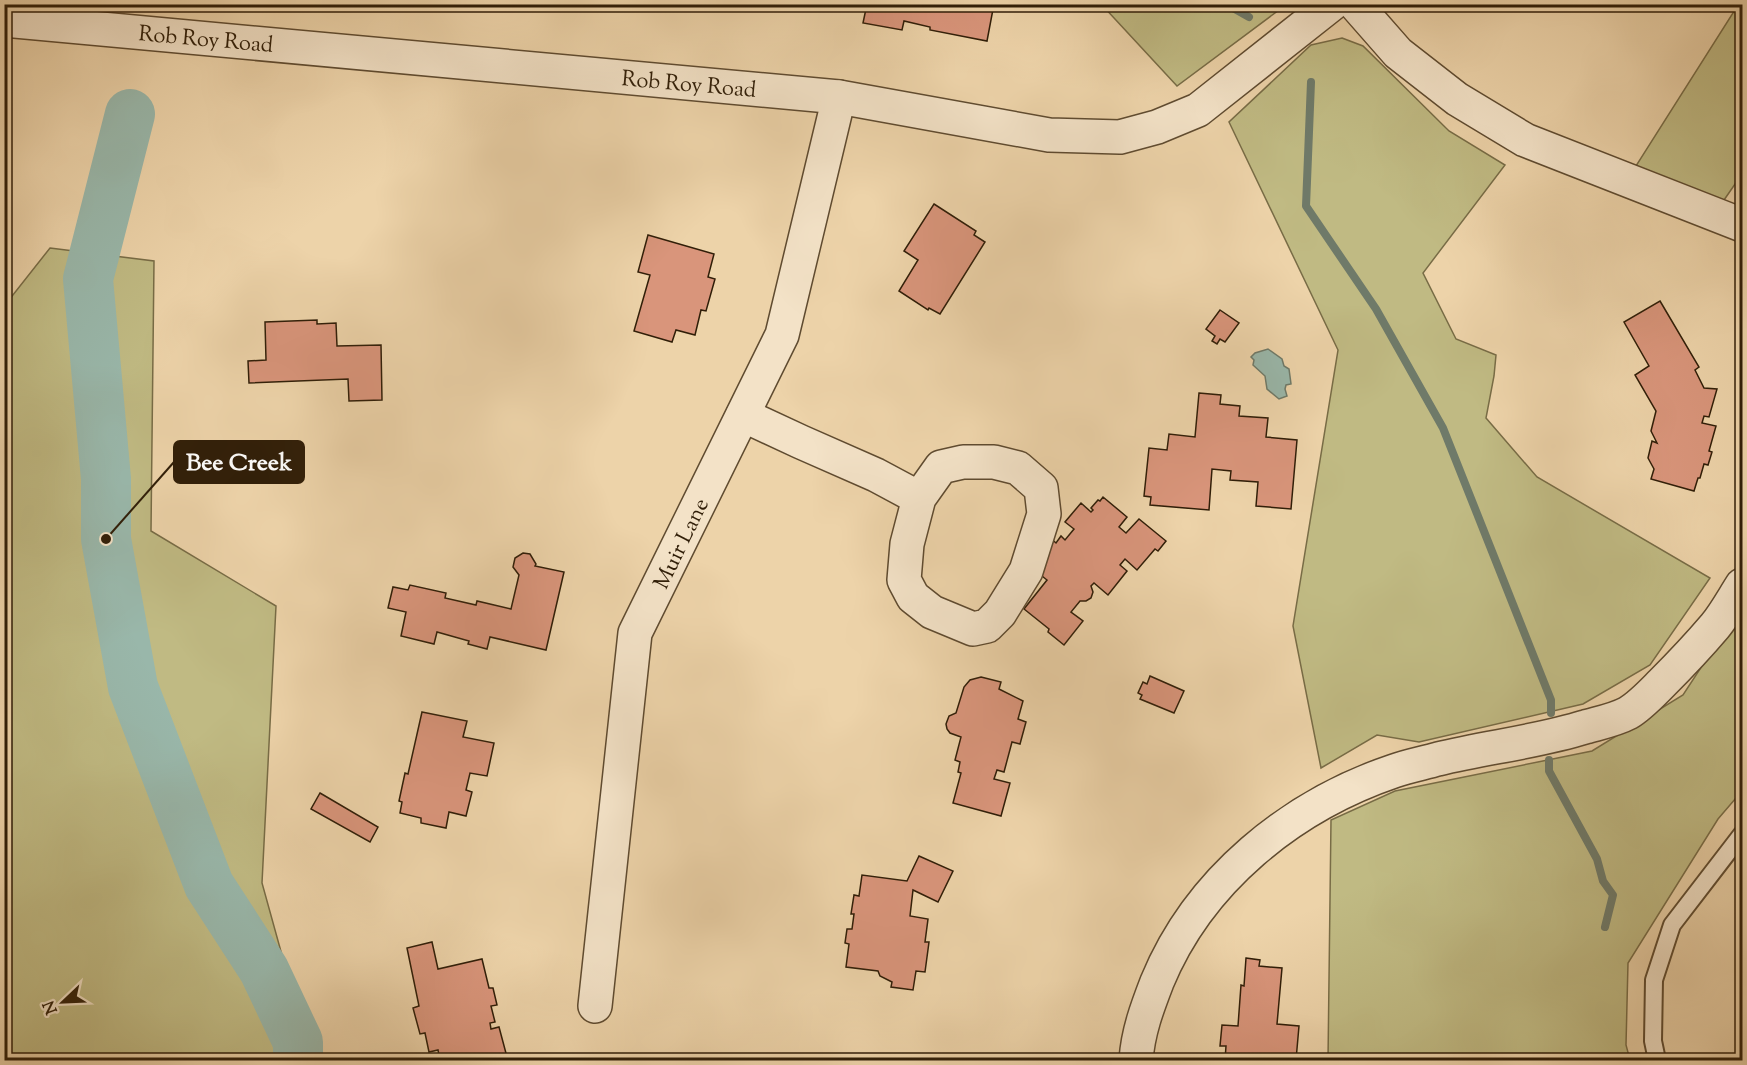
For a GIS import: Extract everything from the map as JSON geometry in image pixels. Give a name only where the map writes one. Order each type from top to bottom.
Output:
[{"type":"street","name":"Rob Roy Road","points":[[4,20],[839,97],[1049,135],[1120,137],[1157,127],[1198,110],[1332,4]]},
{"type":"street","points":[[1355,4],[1398,52],[1457,99],[1524,140],[1743,225]]},
{"type":"street","name":"Muir Lane","points":[[595,1006],[635,633],[782,335],[839,97]]},
{"type":"street","points":[[743,415],[876,475],[919,498]]},
{"type":"street","points":[[963,462],[994,462],[1018,468],[1041,488],[1044,514],[1026,571],[1000,613],[987,626],[974,629],[932,612],[913,597],[904,580],[907,544],[919,498],[941,467],[963,462]]},
{"type":"street","points":[[1136,1060],[1141,1025],[1166,960],[1197,911],[1222,881],[1256,847],[1296,817],[1341,793],[1395,771],[1441,758],[1568,732],[1629,712],[1688,657],[1716,625],[1743,585]]},
{"type":"lane","points":[[1657,1060],[1653,1041],[1654,980],[1672,925],[1743,834]]},
{"type":"shaded area","points":[[1102,5],[1283,5],[1283,7],[1177,86]]},
{"type":"shaded area","points":[[1738,5],[1742,5],[1742,174],[1724,200],[1634,169]]},
{"type":"shaded area","points":[[1342,38],[1363,46],[1449,131],[1505,165],[1423,273],[1456,339],[1496,355],[1486,418],[1537,477],[1710,578],[1650,665],[1583,704],[1419,742],[1377,735],[1321,768],[1293,626],[1338,350],[1229,122],[1311,45]]},
{"type":"shaded area","points":[[50,248],[154,261],[151,531],[276,606],[262,883],[311,1060],[5,1060],[5,305]]},
{"type":"shaded area","points":[[1268,349],[1282,359],[1284,366],[1289,369],[1291,384],[1286,385],[1287,396],[1279,399],[1267,389],[1265,376],[1253,365],[1254,360],[1251,357],[1255,353]]},
{"type":"shaded area","points":[[1742,605],[1742,791],[1718,819],[1628,963],[1626,1045],[1630,1060],[1328,1060],[1331,820],[1395,791],[1592,751],[1683,695]]},
{"type":"building","points":[[867,4],[994,4],[987,41],[930,30],[930,27],[904,21],[902,30],[863,23]]},
{"type":"building","points":[[934,204],[976,231],[974,235],[985,242],[940,314],[929,308],[928,310],[899,291],[918,260],[904,251]]},
{"type":"building","points":[[648,235],[714,254],[708,277],[715,279],[706,311],[701,310],[695,335],[676,330],[672,342],[634,331],[650,275],[638,272]]},
{"type":"building","points":[[1660,301],[1699,367],[1695,370],[1704,388],[1717,389],[1709,417],[1704,416],[1702,423],[1716,426],[1709,451],[1712,452],[1708,465],[1704,464],[1694,491],[1651,479],[1654,469],[1648,458],[1652,441],[1657,443],[1651,431],[1656,411],[1635,375],[1649,366],[1624,322]]},
{"type":"building","points":[[1220,310],[1239,323],[1225,342],[1220,339],[1217,344],[1212,341],[1215,336],[1206,329]]},
{"type":"building","points":[[317,320],[317,324],[336,323],[337,346],[381,345],[382,400],[349,401],[348,379],[249,383],[248,361],[266,360],[265,322]]},
{"type":"building","points":[[1199,393],[1221,395],[1220,404],[1240,406],[1239,416],[1268,418],[1266,437],[1297,440],[1291,509],[1256,506],[1258,482],[1230,480],[1231,471],[1212,469],[1209,510],[1150,505],[1151,497],[1144,496],[1149,448],[1167,450],[1169,434],[1195,437]]},
{"type":"building","points":[[1103,497],[1127,517],[1119,527],[1126,533],[1139,519],[1166,541],[1158,551],[1155,549],[1137,570],[1125,559],[1120,565],[1127,571],[1108,595],[1094,583],[1091,586],[1093,592],[1091,598],[1080,601],[1071,612],[1083,621],[1064,645],[1048,632],[1049,629],[1024,609],[1047,580],[1032,568],[1048,536],[1056,543],[1061,536],[1065,540],[1074,529],[1065,522],[1081,503],[1091,512],[1093,510],[1091,508]]},
{"type":"building","points":[[523,553],[530,554],[535,566],[564,572],[546,650],[490,637],[487,649],[437,632],[434,644],[401,636],[406,612],[388,608],[393,587],[408,590],[410,585],[446,593],[445,598],[476,605],[477,601],[511,609],[519,575],[513,567],[515,558]]},
{"type":"building","points":[[1150,676],[1184,691],[1174,713],[1140,699],[1142,695],[1138,693],[1143,682],[1147,684]]},
{"type":"building","points":[[981,677],[1001,682],[999,689],[1023,701],[1018,719],[1026,722],[1020,744],[1012,742],[1004,772],[997,770],[994,779],[1010,783],[1001,816],[953,803],[961,773],[958,772],[960,762],[955,760],[961,737],[950,733],[946,724],[949,716],[956,713],[964,687],[970,680]]},
{"type":"building","points":[[422,712],[467,721],[463,737],[494,743],[487,776],[470,773],[466,790],[472,792],[466,816],[449,812],[446,828],[421,823],[421,818],[400,813],[402,802],[399,801],[405,773],[408,774]]},
{"type":"building","points":[[320,793],[378,827],[370,842],[311,809]]},
{"type":"building","points":[[919,856],[953,871],[938,902],[913,890],[910,916],[928,919],[925,942],[929,942],[925,972],[916,971],[913,990],[891,987],[892,982],[880,976],[878,971],[846,967],[849,944],[845,943],[847,929],[852,929],[854,914],[851,914],[854,895],[859,896],[862,875],[907,881]]},
{"type":"building","points":[[432,942],[438,969],[482,959],[489,988],[493,988],[497,1005],[491,1006],[495,1022],[490,1023],[491,1029],[499,1027],[507,1057],[497,1060],[440,1060],[438,1050],[429,1052],[425,1033],[420,1034],[413,1008],[419,1006],[407,948]]},
{"type":"building","points":[[1246,958],[1260,960],[1259,966],[1282,968],[1277,1024],[1299,1026],[1296,1060],[1225,1060],[1226,1046],[1220,1046],[1222,1025],[1238,1026],[1241,985],[1244,986]]},
{"type":"waterway","points":[[1226,4],[1249,17]]},
{"type":"waterway","points":[[1311,82],[1306,206],[1376,309],[1443,428],[1551,700],[1551,713]]},
{"type":"waterway","points":[[130,114],[88,279],[106,479],[106,539],[133,687],[209,885],[264,970],[298,1042],[298,1060]]},
{"type":"waterway","points":[[1549,760],[1549,771],[1597,859],[1603,881],[1613,895],[1605,927]]},
{"type":"place","name":"Bee Creek","points":[[106,539]]}]
